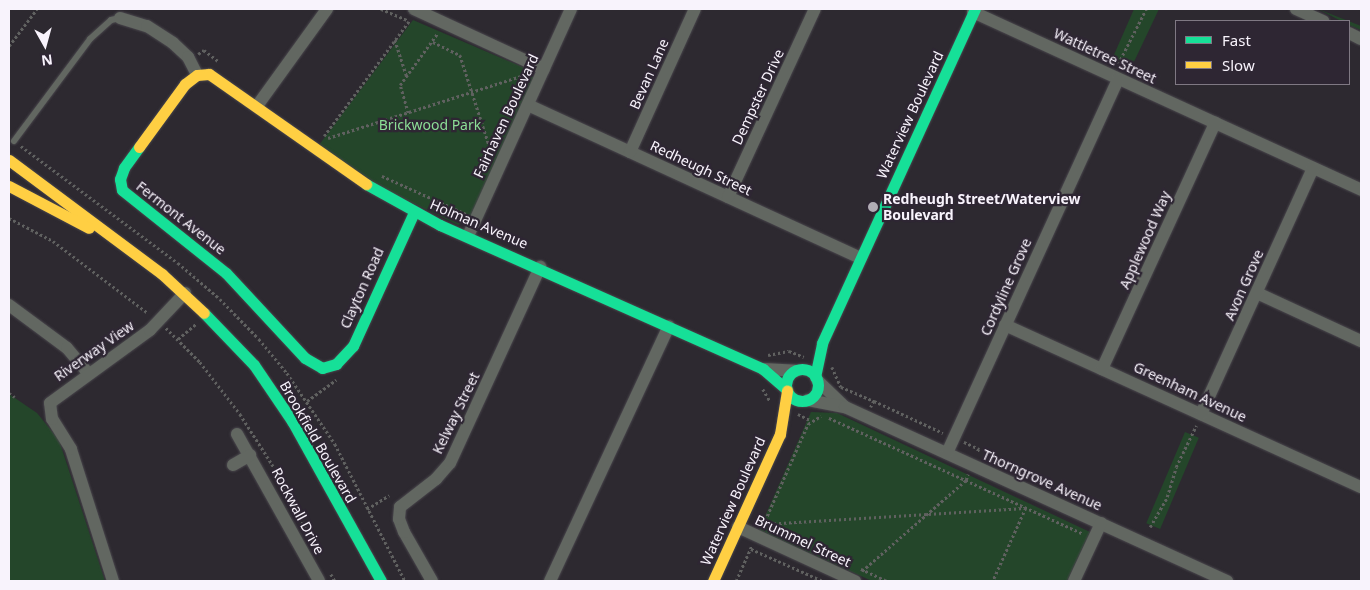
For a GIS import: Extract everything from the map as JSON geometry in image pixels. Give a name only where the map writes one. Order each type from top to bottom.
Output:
[{"type":"street","points":[[256,106],[327,9]]},
{"type":"street","points":[[414,9],[544,69]]},
{"type":"street","name":"Fairhaven Boulevard","points":[[468,236],[571,9]]},
{"type":"street","name":"Bevan Lane","points":[[630,152],[695,9]]},
{"type":"street","name":"Dempster Drive","points":[[728,197],[815,9]]},
{"type":"street","points":[[1296,9],[1321,20]]},
{"type":"street","name":"Wattletree Street","points":[[974,10],[1118,79],[1361,190]]},
{"type":"street","name":"Waterview Boulevard","points":[[816,379],[822,343],[974,10]]},
{"type":"street","points":[[120,18],[147,26],[173,44],[188,57],[200,74]]},
{"type":"street","name":"Holman Avenue","points":[[200,74],[216,76],[359,181],[414,212],[540,267],[763,369],[787,390]]},
{"type":"street","name":"Fermont Avenue","points":[[200,74],[185,84],[124,168],[120,179],[122,190],[226,273],[312,364],[327,367]]},
{"type":"street","name":"Cordyline Grove","points":[[947,454],[1118,79]]},
{"type":"street","name":"Redheugh Street","points":[[528,105],[861,258]]},
{"type":"street","name":"Applewood Way","points":[[1102,369],[1214,123]]},
{"type":"street","name":"Brookfield Boulevard","points":[[9,160],[185,293],[230,337],[270,388],[381,581]]},
{"type":"street","name":"Avon Grove","points":[[1199,420],[1314,168]]},
{"type":"street","name":"Brookfield Boulevard","points":[[9,186],[127,248]]},
{"type":"street","name":"Clayton Road","points":[[327,367],[345,357],[353,346],[414,212]]},
{"type":"street","name":"Kelway Street","points":[[432,581],[404,532],[399,519],[400,507],[436,479],[450,463],[540,267]]},
{"type":"street","points":[[1257,292],[1361,341]]},
{"type":"street","name":"Riverway View","points":[[114,581],[72,448],[52,420],[49,409],[52,399],[158,322],[185,293]]},
{"type":"street","points":[[9,305],[67,348],[88,372]]},
{"type":"street","name":"Greenham Avenue","points":[[1006,324],[1102,369],[1199,420],[1361,487]]},
{"type":"street","points":[[550,581],[669,326]]},
{"type":"street","name":"Waterview Boulevard","points":[[797,370],[822,343]]},
{"type":"street","name":"Holman Avenue","points":[[763,369],[797,370]]},
{"type":"street","points":[[797,370],[808,371],[816,379],[815,394],[807,400],[796,400],[787,390],[787,380],[797,370]]},
{"type":"street","name":"Thorngrove Avenue","points":[[816,379],[845,407]]},
{"type":"street","name":"Waterview Boulevard","points":[[780,434],[787,390]]},
{"type":"street","name":"Waterview Boulevard","points":[[713,581],[780,434],[807,400]]},
{"type":"street","name":"Thorngrove Avenue","points":[[807,400],[845,407],[1227,581]]},
{"type":"street","name":"Rockwall Drive","points":[[238,434],[319,581]]},
{"type":"street","points":[[233,465],[250,456]]},
{"type":"street","points":[[1074,581],[1101,523]]},
{"type":"street","name":"Brummel Street","points":[[738,527],[760,530],[857,578]]},
{"type":"lane","points":[[14,141],[90,39],[111,20],[120,18]]},
{"type":"path","points":[[9,46],[37,9]]},
{"type":"path","points":[[1118,64],[1146,9]]},
{"type":"path","points":[[409,21],[322,138],[330,138],[524,75]]},
{"type":"path","points":[[408,113],[400,85],[437,34]]},
{"type":"path","points":[[395,39],[407,76]]},
{"type":"path","points":[[433,42],[460,55],[490,148]]},
{"type":"path","points":[[9,218],[52,241],[158,322],[200,362],[240,414],[272,464],[317,549]]},
{"type":"path","points":[[307,401],[339,379]]},
{"type":"path","points":[[9,393],[15,397]]},
{"type":"path","points":[[857,578],[862,570],[966,480],[979,449],[874,401]]},
{"type":"path","points":[[736,581],[808,424],[814,417],[825,416],[1093,539]]},
{"type":"path","points":[[1150,527],[1167,497],[1176,467],[1199,420]]},
{"type":"path","points":[[368,509],[389,495]]},
{"type":"path","points":[[760,530],[925,514],[1026,508]]},
{"type":"path","points":[[993,581],[1026,508]]},
{"type":"path","points":[[760,530],[772,528]]},
{"type":"path","points":[[751,548],[823,581]]},
{"type":"path","points":[[853,566],[887,581]]},
{"type":"path","points":[[330,573],[335,581]]},
{"type":"green space","points":[[1134,9],[1159,9],[1132,66],[1113,57]]},
{"type":"green space","points":[[1318,9],[1346,20],[1339,20]]},
{"type":"green space","name":"Brickwood Park","points":[[413,20],[527,69],[535,80],[471,220],[458,225],[382,188],[319,145]]},
{"type":"green space","points":[[1350,21],[1361,26],[1361,30],[1350,25]]},
{"type":"green space","points":[[9,394],[37,413],[59,440],[105,581],[9,581]]},
{"type":"green space","points":[[811,412],[837,413],[1090,532],[1067,581],[872,581],[759,530]]},
{"type":"green space","points":[[1185,432],[1199,438],[1160,529],[1146,523]]},
{"type":"traffic: fast","points":[[815,377],[822,343],[975,9]]},
{"type":"traffic: fast","points":[[139,147],[124,168],[120,179],[122,190],[226,273],[305,358],[322,368],[336,364],[353,346],[414,212]]},
{"type":"traffic: fast","points":[[366,184],[440,225],[763,369],[786,389]]},
{"type":"traffic: fast","points":[[204,313],[254,365],[292,421],[381,581]]},
{"type":"traffic: fast","points":[[802,369],[808,370],[813,374],[817,379],[818,385],[817,391],[813,396],[808,400],[802,401],[796,400],[791,396],[787,391],[786,385],[787,379],[791,374],[796,370],[802,369]]},
{"type":"traffic: slow","points":[[139,147],[185,84],[197,75],[209,74],[366,184]]},
{"type":"traffic: slow","points":[[9,160],[162,274],[204,313]]},
{"type":"traffic: slow","points":[[9,186],[89,228]]},
{"type":"traffic: slow","points":[[713,581],[780,434],[787,391]]},
{"type":"place","name":"Redheugh Street/Waterview Boulevard","points":[[873,207]]}]
